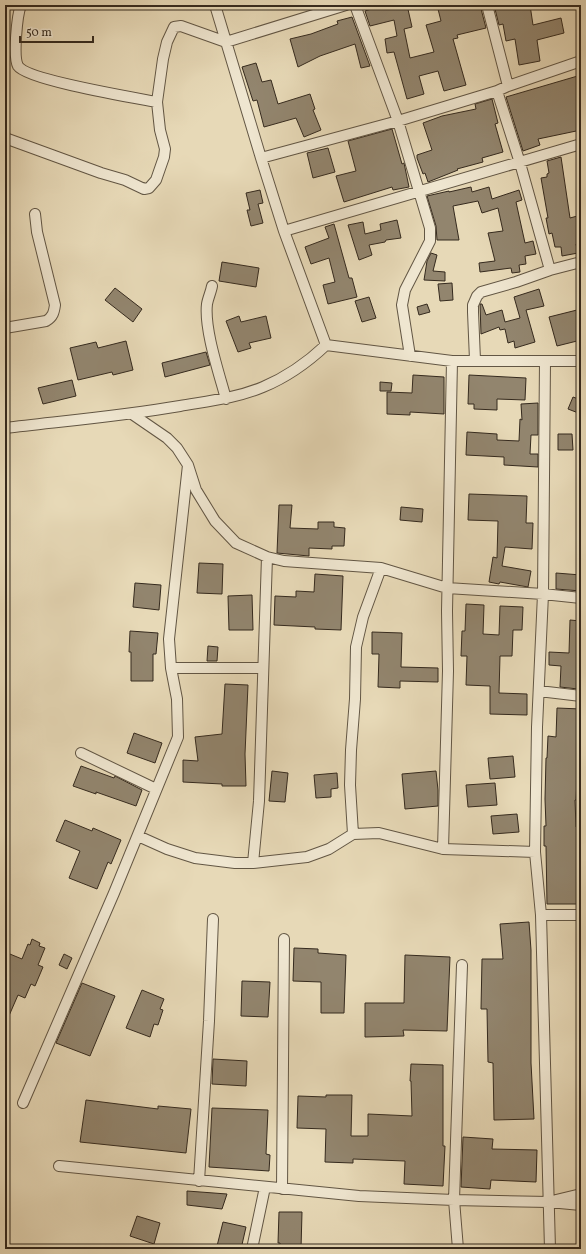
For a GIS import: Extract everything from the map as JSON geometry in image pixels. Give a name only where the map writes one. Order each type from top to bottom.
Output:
[{"type":"street","points":[[21,5],[17,26],[16,59],[17,65],[20,69],[34,75],[88,89],[157,102]]},
{"type":"street","points":[[215,5],[284,231],[326,345]]},
{"type":"street","points":[[5,138],[101,174],[125,180],[144,189],[149,188],[156,180],[164,157],[165,149],[160,130],[157,102],[167,42],[176,25],[226,42],[346,5]]},
{"type":"street","points":[[355,5],[398,121],[430,228],[430,241],[405,290],[402,305],[410,356]]},
{"type":"street","points":[[487,5],[508,86]]},
{"type":"street","points":[[261,158],[398,121],[497,91],[581,62]]},
{"type":"street","points":[[497,91],[520,163],[550,270]]},
{"type":"street","points":[[284,231],[581,144]]},
{"type":"street","points":[[5,328],[46,321],[53,314],[55,305],[37,232],[35,214]]},
{"type":"street","points":[[475,360],[472,312],[477,296],[481,292],[550,270],[581,262]]},
{"type":"street","points":[[212,286],[207,304],[208,319],[211,339],[226,398]]},
{"type":"street","points":[[5,428],[132,414],[226,398],[252,392],[277,381],[303,365],[326,345],[452,361],[581,361]]},
{"type":"street","points":[[443,849],[448,671],[447,611],[452,361]]},
{"type":"street","points":[[545,361],[543,594],[538,691],[535,852],[541,915],[550,1249]]},
{"type":"street","points":[[132,414],[167,438],[177,448],[188,465],[196,490],[216,521],[236,543],[266,557],[284,561],[381,568],[448,588],[581,598]]},
{"type":"street","points":[[23,1103],[111,900],[156,789],[171,758],[178,737],[177,699],[171,668],[169,639],[188,465]]},
{"type":"street","points":[[253,863],[259,801],[266,557]]},
{"type":"street","points":[[353,834],[350,785],[355,699],[356,647],[363,617],[381,568]]},
{"type":"street","points":[[171,668],[263,668]]},
{"type":"street","points":[[538,691],[581,696]]},
{"type":"street","points":[[81,753],[156,789]]},
{"type":"street","points":[[138,836],[167,849],[196,858],[234,863],[253,863],[307,857],[329,849],[353,834],[379,833],[443,849],[535,852]]},
{"type":"street","points":[[541,915],[581,916]]},
{"type":"street","points":[[199,1181],[209,1021],[213,919]]},
{"type":"street","points":[[282,1189],[284,939]]},
{"type":"street","points":[[458,1249],[454,1200],[462,966]]},
{"type":"street","points":[[59,1166],[359,1196],[549,1202],[581,1205]]},
{"type":"street","points":[[252,1249],[265,1187]]},
{"type":"street","points":[[549,1202],[581,1194]]},
{"type":"building","points":[[407,5],[412,27],[404,29],[410,58],[434,52],[426,25],[441,21],[437,5],[480,5],[486,28],[457,35],[458,38],[453,39],[466,85],[444,91],[438,71],[419,76],[424,94],[407,99],[394,52],[387,53],[385,39],[397,36],[394,20],[370,26],[365,11],[378,7],[378,9]]},
{"type":"building","points":[[499,5],[530,5],[533,25],[561,18],[564,33],[537,40],[540,61],[519,65],[515,39],[506,41],[503,24],[499,25],[495,9],[500,8]]},
{"type":"building","points":[[352,17],[370,66],[361,68],[355,44],[320,56],[298,67],[290,39],[311,34],[338,24],[337,21]]},
{"type":"building","points":[[256,63],[262,82],[271,80],[278,104],[310,94],[315,109],[313,110],[321,130],[304,137],[296,118],[264,127],[257,100],[253,101],[242,67]]},
{"type":"building","points":[[581,75],[581,130],[538,139],[540,145],[523,151],[506,97]]},
{"type":"building","points":[[492,99],[498,123],[495,124],[503,152],[482,158],[483,162],[457,169],[458,170],[428,182],[425,173],[423,174],[417,158],[417,155],[432,150],[423,123],[442,116],[476,109],[475,104]]},
{"type":"building","points":[[392,129],[402,164],[404,163],[409,187],[393,190],[392,187],[344,202],[336,176],[356,171],[348,141]]},
{"type":"building","points":[[328,148],[335,172],[313,178],[307,153]]},
{"type":"building","points":[[561,157],[570,218],[581,215],[581,243],[576,244],[578,253],[562,256],[561,247],[555,247],[552,233],[549,234],[546,218],[548,218],[541,178],[547,177],[547,174],[549,173],[547,161]]},
{"type":"building","points":[[471,187],[472,192],[489,187],[492,199],[519,190],[522,200],[516,202],[525,243],[533,241],[536,254],[525,256],[526,264],[519,265],[520,272],[512,273],[511,268],[480,272],[479,263],[495,261],[488,233],[503,231],[498,208],[482,213],[478,201],[453,206],[459,240],[437,240],[436,226],[427,196]]},
{"type":"building","points":[[260,190],[263,203],[258,204],[263,223],[251,226],[247,210],[250,210],[246,193]]},
{"type":"building","points":[[397,220],[401,238],[386,240],[385,242],[369,245],[372,255],[359,260],[348,225],[363,222],[365,234],[381,230],[380,224]]},
{"type":"building","points":[[334,224],[349,278],[352,278],[357,297],[328,304],[323,285],[335,282],[329,258],[311,264],[305,247],[329,238],[325,227]]},
{"type":"building","points":[[431,253],[437,255],[433,271],[445,272],[445,281],[424,280],[427,261]]},
{"type":"building","points":[[222,262],[259,268],[256,287],[219,281]]},
{"type":"building","points":[[452,283],[453,300],[440,301],[438,284]]},
{"type":"building","points":[[115,288],[142,309],[133,322],[105,300]]},
{"type":"building","points":[[539,289],[544,306],[526,310],[535,342],[515,348],[514,341],[508,343],[505,329],[500,330],[499,327],[481,334],[480,304],[482,304],[486,315],[502,310],[505,322],[520,318],[514,297]]},
{"type":"building","points":[[369,297],[376,318],[362,322],[355,301]]},
{"type":"building","points":[[427,304],[430,312],[419,315],[417,307]]},
{"type":"building","points":[[577,310],[581,311],[581,340],[557,346],[549,317]]},
{"type":"building","points":[[239,316],[241,322],[266,316],[271,338],[249,343],[251,348],[238,352],[226,321]]},
{"type":"building","points":[[126,341],[133,370],[113,375],[112,372],[78,380],[70,348],[96,342],[98,348]]},
{"type":"building","points":[[206,352],[210,365],[165,377],[162,363]]},
{"type":"building","points":[[413,375],[444,377],[444,414],[410,412],[410,415],[387,414],[387,392],[412,393]]},
{"type":"building","points":[[469,375],[526,378],[525,400],[497,399],[497,410],[474,409],[474,404],[468,404]]},
{"type":"building","points":[[72,380],[76,396],[43,404],[38,388]]},
{"type":"building","points":[[380,382],[392,383],[391,391],[380,391]]},
{"type":"building","points":[[573,397],[581,400],[581,414],[568,409]]},
{"type":"building","points":[[538,403],[538,435],[531,435],[530,454],[538,454],[538,467],[504,465],[504,457],[466,455],[467,432],[497,434],[497,440],[519,441],[520,419],[522,420],[521,404]]},
{"type":"building","points":[[558,434],[572,434],[573,450],[558,450]]},
{"type":"building","points":[[469,494],[527,496],[526,523],[533,523],[532,549],[505,547],[502,566],[531,571],[528,587],[500,582],[499,584],[489,582],[493,557],[497,558],[498,521],[468,520]]},
{"type":"building","points":[[279,505],[292,505],[290,528],[318,529],[318,522],[334,522],[334,527],[345,528],[344,546],[332,546],[332,549],[309,548],[309,556],[277,553]]},
{"type":"building","points":[[401,507],[423,509],[422,522],[400,520]]},
{"type":"building","points":[[199,563],[223,564],[222,594],[197,593]]},
{"type":"building","points":[[556,573],[581,575],[581,591],[556,589]]},
{"type":"building","points":[[315,574],[343,576],[341,630],[274,625],[275,596],[296,597],[296,591],[314,592]]},
{"type":"building","points":[[135,583],[161,585],[159,610],[133,607]]},
{"type":"building","points":[[252,595],[253,630],[229,630],[228,596]]},
{"type":"building","points":[[466,604],[484,605],[483,634],[499,635],[500,606],[523,607],[522,630],[513,630],[512,656],[500,656],[499,693],[527,694],[527,715],[490,714],[490,686],[466,685],[467,656],[461,656],[462,631],[465,631]]},
{"type":"building","points":[[570,620],[581,621],[581,652],[580,651],[578,689],[560,687],[561,666],[549,665],[549,652],[569,653]]},
{"type":"building","points":[[130,631],[158,633],[156,654],[153,654],[153,681],[131,681],[131,652],[129,652]]},
{"type":"building","points":[[372,632],[402,633],[401,667],[438,668],[438,682],[400,681],[400,688],[378,687],[379,654],[372,654]]},
{"type":"building","points":[[208,646],[218,647],[217,661],[207,661]]},
{"type":"building","points":[[225,684],[248,685],[245,754],[246,786],[222,786],[222,784],[183,782],[183,760],[198,761],[195,737],[222,734]]},
{"type":"building","points":[[557,708],[581,709],[581,780],[577,780],[575,800],[576,827],[581,826],[580,904],[547,904],[546,846],[544,846],[544,826],[546,826],[546,758],[548,736],[556,737]]},
{"type":"building","points":[[134,733],[162,743],[155,763],[127,753]]},
{"type":"building","points":[[513,756],[515,777],[490,779],[488,758]]},
{"type":"building","points":[[81,766],[114,778],[115,776],[142,790],[136,806],[96,792],[96,794],[73,786]]},
{"type":"building","points":[[272,771],[288,773],[285,802],[269,801]]},
{"type":"building","points":[[436,771],[438,806],[405,809],[402,774]]},
{"type":"building","points":[[337,773],[338,788],[331,789],[331,797],[316,798],[314,775]]},
{"type":"building","points":[[495,783],[497,805],[468,807],[466,785]]},
{"type":"building","points":[[517,814],[519,832],[493,834],[491,816]]},
{"type":"building","points":[[65,820],[92,831],[93,828],[121,840],[111,864],[108,862],[97,889],[69,878],[80,851],[56,841]]},
{"type":"building","points":[[529,922],[531,950],[531,1063],[534,1119],[494,1120],[493,1063],[488,1062],[487,1009],[481,1009],[482,959],[503,959],[500,924]]},
{"type":"building","points":[[32,939],[40,943],[39,946],[45,948],[38,965],[43,967],[35,986],[31,984],[25,998],[18,995],[5,1025],[5,952],[22,959],[28,944],[30,945]]},
{"type":"building","points":[[294,948],[318,949],[318,953],[346,955],[344,1013],[321,1013],[321,982],[293,981]]},
{"type":"building","points":[[64,954],[72,958],[67,969],[59,965]]},
{"type":"building","points":[[405,955],[450,957],[447,1031],[403,1030],[404,1036],[365,1037],[365,1003],[404,1003]]},
{"type":"building","points":[[242,981],[270,982],[268,1017],[241,1016]]},
{"type":"building","points":[[82,983],[115,996],[90,1056],[56,1043]]},
{"type":"building","points":[[142,990],[164,999],[160,1009],[163,1010],[158,1025],[154,1024],[150,1037],[126,1028]]},
{"type":"building","points":[[213,1059],[247,1061],[246,1086],[212,1084]]},
{"type":"building","points":[[411,1064],[443,1065],[443,1146],[445,1146],[443,1186],[404,1184],[405,1161],[353,1159],[353,1163],[325,1162],[326,1129],[297,1128],[298,1096],[326,1097],[326,1095],[352,1095],[351,1136],[368,1136],[368,1114],[412,1116],[410,1081]]},
{"type":"building","points":[[86,1100],[158,1109],[158,1106],[191,1109],[186,1153],[80,1142]]},
{"type":"building","points":[[212,1108],[268,1110],[266,1154],[270,1155],[269,1171],[209,1167]]},
{"type":"building","points":[[463,1137],[493,1139],[492,1149],[537,1150],[536,1182],[491,1180],[490,1189],[461,1187]]},
{"type":"building","points":[[187,1191],[227,1194],[222,1209],[187,1205]]},
{"type":"building","points":[[279,1212],[302,1212],[301,1249],[280,1249],[280,1243],[278,1243]]},
{"type":"building","points":[[137,1216],[160,1223],[154,1244],[130,1236]]},
{"type":"building","points":[[223,1222],[246,1227],[241,1249],[230,1249],[217,1246]]}]
